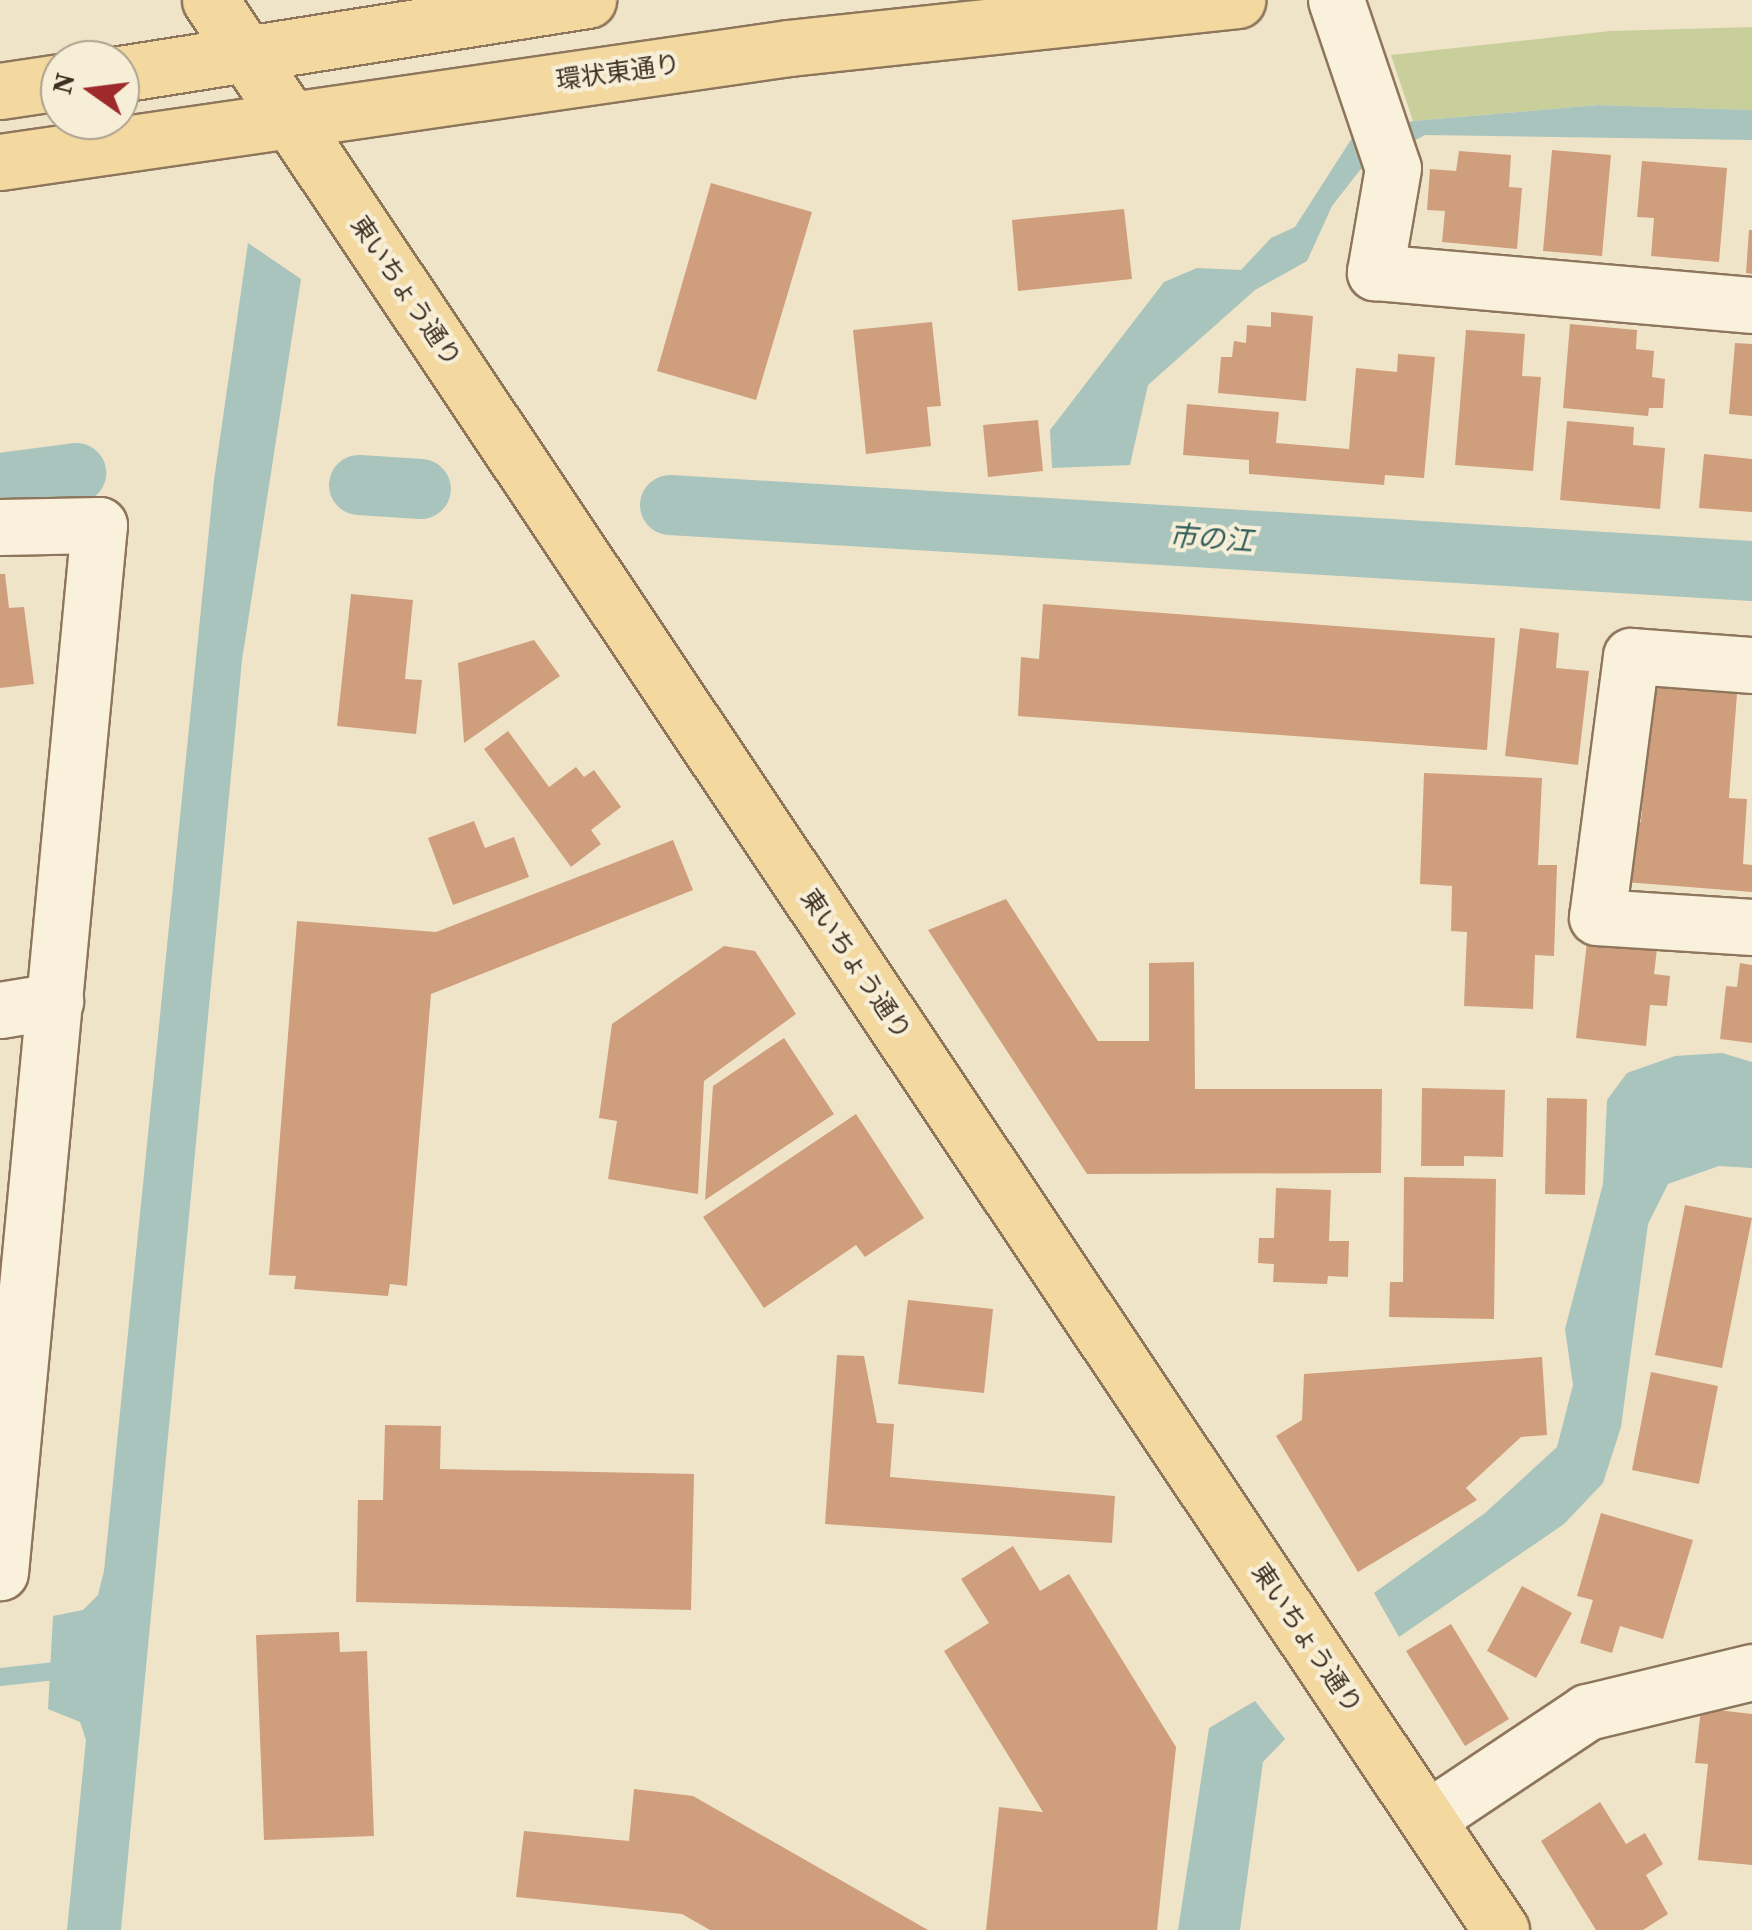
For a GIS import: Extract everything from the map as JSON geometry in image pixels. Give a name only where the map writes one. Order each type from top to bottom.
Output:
[{"type":"main road","name":"東いちょう通り","points":[[210,0],[1502,1930]]},
{"type":"main road","points":[[140,71],[588,0]]},
{"type":"main road","name":"環状東通り","points":[[0,162],[790,48],[1237,0]]},
{"type":"main road","points":[[0,91],[40,85]]},
{"type":"street","points":[[1336,0],[1393,168],[1375,272],[1752,306]]},
{"type":"street","points":[[0,527],[99,525],[0,1572]]},
{"type":"street","points":[[1752,665],[1631,656],[1597,917],[1752,927]]},
{"type":"street","points":[[0,1010],[54,1001]]},
{"type":"street","points":[[1428,1818],[1588,1712],[1752,1672]]},
{"type":"green space","points":[[1752,27],[1752,110],[1598,105],[1413,121],[1391,55],[1610,31]]},
{"type":"water","points":[[1598,105],[1752,110],[1752,140],[1425,135],[1360,170],[1332,206],[1307,261],[1255,290],[1148,385],[1130,465],[1052,468],[1050,430],[1164,282],[1197,268],[1241,270],[1271,238],[1295,227],[1352,138],[1413,121]]},
{"type":"water","points":[[248,243],[301,279],[242,660],[121,1930],[67,1930],[86,1740],[80,1722],[48,1709],[53,1616],[83,1610],[98,1595],[104,1571],[214,480]]},
{"type":"water","points":[[1722,1053],[1752,1062],[1752,1168],[1719,1166],[1668,1184],[1648,1224],[1621,1427],[1603,1483],[1564,1524],[1399,1637],[1374,1593],[1485,1513],[1557,1447],[1573,1385],[1565,1329],[1603,1184],[1607,1100],[1627,1073],[1675,1056]]},
{"type":"water","points":[[1255,1701],[1285,1739],[1263,1762],[1240,1930],[1178,1930],[1209,1728]]},
{"type":"building","points":[[1552,150],[1611,155],[1602,256],[1543,251]]},
{"type":"building","points":[[1459,151],[1511,155],[1509,187],[1522,188],[1517,249],[1442,242],[1445,211],[1427,210],[1430,169],[1456,171]]},
{"type":"building","points":[[1642,161],[1727,168],[1719,262],[1651,256],[1654,218],[1637,217]]},
{"type":"building","points":[[711,183],[812,212],[756,400],[657,371]]},
{"type":"building","points":[[1124,209],[1132,279],[1018,291],[1012,220]]},
{"type":"building","points":[[1752,230],[1752,274],[1746,273]]},
{"type":"building","points":[[1271,312],[1313,316],[1306,401],[1218,393],[1221,357],[1232,357],[1234,341],[1246,343],[1247,325],[1271,327]]},
{"type":"building","points":[[932,322],[941,406],[927,407],[931,446],[866,454],[853,330]]},
{"type":"building","points":[[1570,324],[1637,330],[1636,349],[1654,351],[1652,377],[1665,379],[1663,408],[1649,408],[1648,416],[1563,408]]},
{"type":"building","points":[[1466,330],[1525,334],[1522,376],[1541,377],[1533,471],[1455,465]]},
{"type":"building","points":[[1735,343],[1752,344],[1752,416],[1729,414]]},
{"type":"building","points":[[1398,354],[1435,357],[1424,478],[1385,475],[1384,485],[1249,474],[1249,460],[1183,455],[1187,404],[1279,412],[1276,443],[1349,449],[1356,368],[1397,372]]},
{"type":"building","points":[[1038,420],[1043,471],[988,477],[983,425]]},
{"type":"building","points":[[1567,421],[1634,427],[1633,445],[1665,448],[1660,509],[1560,500]]},
{"type":"building","points":[[1704,454],[1752,459],[1752,512],[1699,508]]},
{"type":"building","points":[[0,574],[5,574],[9,608],[24,607],[34,684],[0,688]]},
{"type":"building","points":[[351,594],[413,600],[405,679],[422,680],[416,734],[337,726]]},
{"type":"building","points":[[1043,604],[1495,638],[1487,750],[1018,716],[1021,657],[1039,659]]},
{"type":"building","points":[[1520,628],[1559,633],[1556,668],[1589,671],[1578,765],[1505,756]]},
{"type":"building","points":[[534,640],[560,676],[464,743],[458,663]]},
{"type":"building","points":[[1651,687],[1737,694],[1729,798],[1747,799],[1743,864],[1752,865],[1752,892],[1625,882],[1630,821],[1641,822]]},
{"type":"building","points":[[508,731],[549,787],[576,767],[584,777],[594,770],[621,807],[591,830],[601,844],[571,867],[484,749]]},
{"type":"building","points":[[1424,773],[1542,778],[1538,865],[1557,865],[1554,956],[1535,955],[1533,1009],[1464,1006],[1467,932],[1451,931],[1452,886],[1420,884]]},
{"type":"building","points":[[474,821],[485,848],[514,837],[529,877],[453,905],[428,838]]},
{"type":"building","points":[[673,840],[693,890],[431,994],[407,1286],[390,1284],[388,1296],[294,1289],[296,1276],[269,1275],[297,921],[436,932]]},
{"type":"building","points":[[1006,899],[1098,1041],[1149,1041],[1149,963],[1194,962],[1195,1089],[1382,1089],[1381,1173],[1087,1174],[928,930]]},
{"type":"building","points":[[1587,942],[1657,949],[1654,974],[1670,976],[1667,1006],[1650,1005],[1646,1046],[1576,1038]]},
{"type":"building","points":[[724,946],[755,951],[796,1014],[704,1081],[698,1194],[608,1179],[617,1121],[599,1118],[612,1024]]},
{"type":"building","points":[[1740,963],[1752,965],[1752,1043],[1720,1039],[1726,986],[1737,987]]},
{"type":"building","points":[[784,1038],[834,1114],[705,1200],[713,1086]]},
{"type":"building","points":[[1422,1088],[1505,1090],[1503,1157],[1464,1156],[1464,1166],[1421,1166]]},
{"type":"building","points":[[1547,1098],[1587,1099],[1585,1195],[1545,1194]]},
{"type":"building","points":[[856,1114],[924,1218],[865,1257],[856,1245],[764,1308],[703,1217]]},
{"type":"building","points":[[1404,1177],[1496,1179],[1494,1319],[1389,1317],[1390,1282],[1403,1282]]},
{"type":"building","points":[[1276,1188],[1331,1190],[1329,1241],[1349,1241],[1348,1277],[1328,1276],[1327,1284],[1273,1282],[1274,1264],[1258,1263],[1259,1238],[1274,1238]]},
{"type":"building","points":[[1685,1205],[1752,1218],[1722,1368],[1655,1355]]},
{"type":"building","points":[[908,1300],[993,1309],[984,1393],[898,1384]]},
{"type":"building","points":[[837,1355],[864,1356],[877,1423],[894,1424],[890,1477],[1115,1496],[1112,1543],[825,1524]]},
{"type":"building","points":[[1542,1357],[1547,1435],[1521,1437],[1466,1488],[1477,1500],[1358,1572],[1276,1436],[1302,1420],[1304,1374]]},
{"type":"building","points":[[1651,1372],[1718,1386],[1699,1484],[1632,1470]]},
{"type":"building","points":[[385,1425],[441,1426],[440,1469],[694,1474],[691,1610],[356,1602],[358,1500],[383,1500]]},
{"type":"building","points":[[1601,1513],[1693,1540],[1663,1639],[1620,1626],[1612,1653],[1580,1643],[1593,1600],[1577,1596]]},
{"type":"building","points":[[1013,1546],[1040,1591],[1069,1574],[1176,1747],[1157,1930],[986,1930],[999,1807],[1043,1812],[944,1651],[989,1623],[961,1579]]},
{"type":"building","points":[[1522,1586],[1572,1613],[1536,1678],[1487,1651]]},
{"type":"building","points":[[1451,1624],[1509,1719],[1465,1746],[1406,1651]]},
{"type":"building","points":[[339,1632],[340,1652],[367,1651],[374,1836],[264,1840],[256,1635]]},
{"type":"building","points":[[1701,1708],[1752,1714],[1752,1865],[1698,1860],[1708,1764],[1695,1763]]},
{"type":"building","points":[[634,1789],[693,1796],[928,1930],[710,1930],[682,1914],[516,1897],[524,1831],[629,1841]]},
{"type":"building","points":[[1600,1802],[1626,1844],[1645,1833],[1663,1864],[1646,1875],[1668,1914],[1643,1930],[1596,1930],[1541,1841]]},
{"type":"waterway","name":"市の江","points":[[0,483],[76,473]]},
{"type":"waterway","name":"市の江","points":[[359,485],[421,489]]},
{"type":"waterway","name":"市の江","points":[[670,505],[1752,571]]},
{"type":"waterway","points":[[0,1677],[74,1669]]}]
